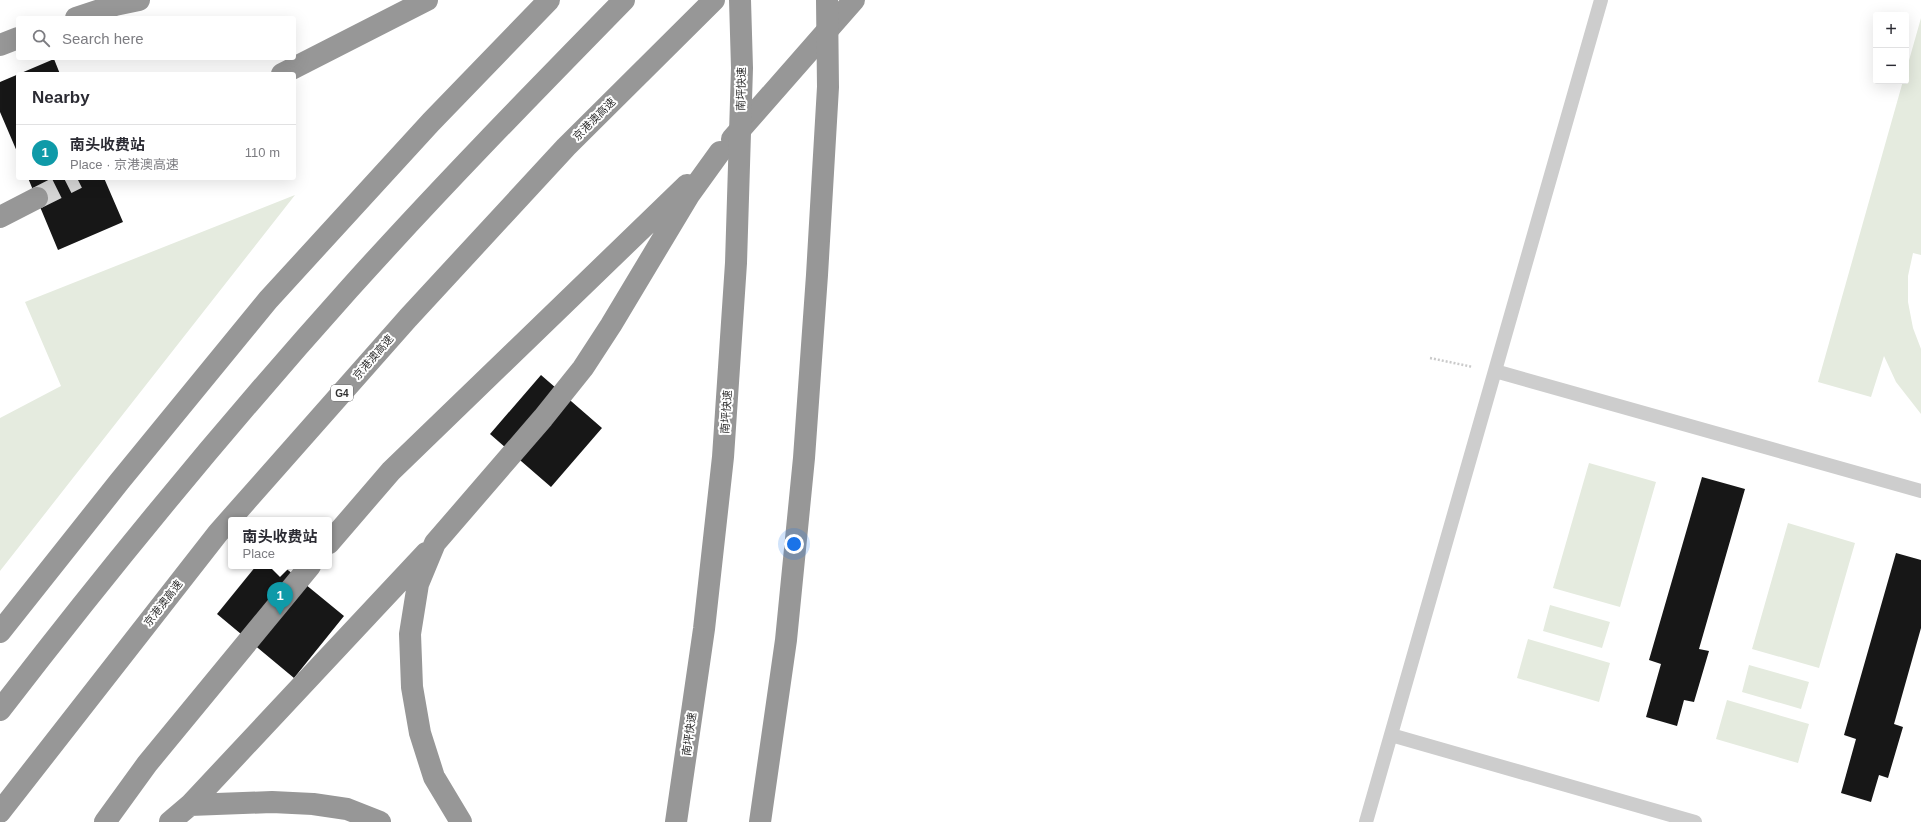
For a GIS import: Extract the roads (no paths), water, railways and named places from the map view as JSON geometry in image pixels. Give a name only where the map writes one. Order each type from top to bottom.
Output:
[{"type":"highway","points":[[82,16],[115,5],[139,0]]},
{"type":"highway","points":[[286,72],[427,0]]},
{"type":"highway","points":[[0,632],[119,482],[268,300],[431,122],[549,0]]},
{"type":"highway","points":[[0,710],[57,636],[209,449],[345,295],[499,128],[624,0]]},
{"type":"highway","name":"京港澳高速","points":[[232,517],[408,318],[566,147],[714,0]]},
{"type":"highway","name":"南坪快速","points":[[676,822],[704,629],[723,457],[736,255],[742,68],[740,0]]},
{"type":"highway","points":[[760,822],[786,640],[804,458],[818,267],[828,87],[827,0]]},
{"type":"highway","points":[[332,540],[391,471],[720,152],[854,0]]},
{"type":"highway","points":[[0,45],[16,39]]},
{"type":"highway","points":[[170,822],[190,805],[435,543],[543,418],[583,368],[611,325],[689,195],[720,152]]},
{"type":"highway","points":[[0,216],[37,198]]},
{"type":"highway","name":"京港澳高速","points":[[0,812],[228,522]]},
{"type":"highway","points":[[435,543],[418,584],[410,634],[412,687],[420,733],[434,777],[461,822]]},
{"type":"highway","points":[[105,822],[147,764],[308,569]]},
{"type":"highway","points":[[190,805],[272,802],[313,804],[346,809],[380,822]]},
{"type":"lane","points":[[1366,822],[1601,0]]},
{"type":"lane","points":[[1495,371],[1921,492]]},
{"type":"lane","points":[[1391,735],[1695,822]]},
{"type":"tunnel","points":[[37,198],[73,180]]},
{"type":"place","name":"南头收费站","points":[[280,615]]}]
